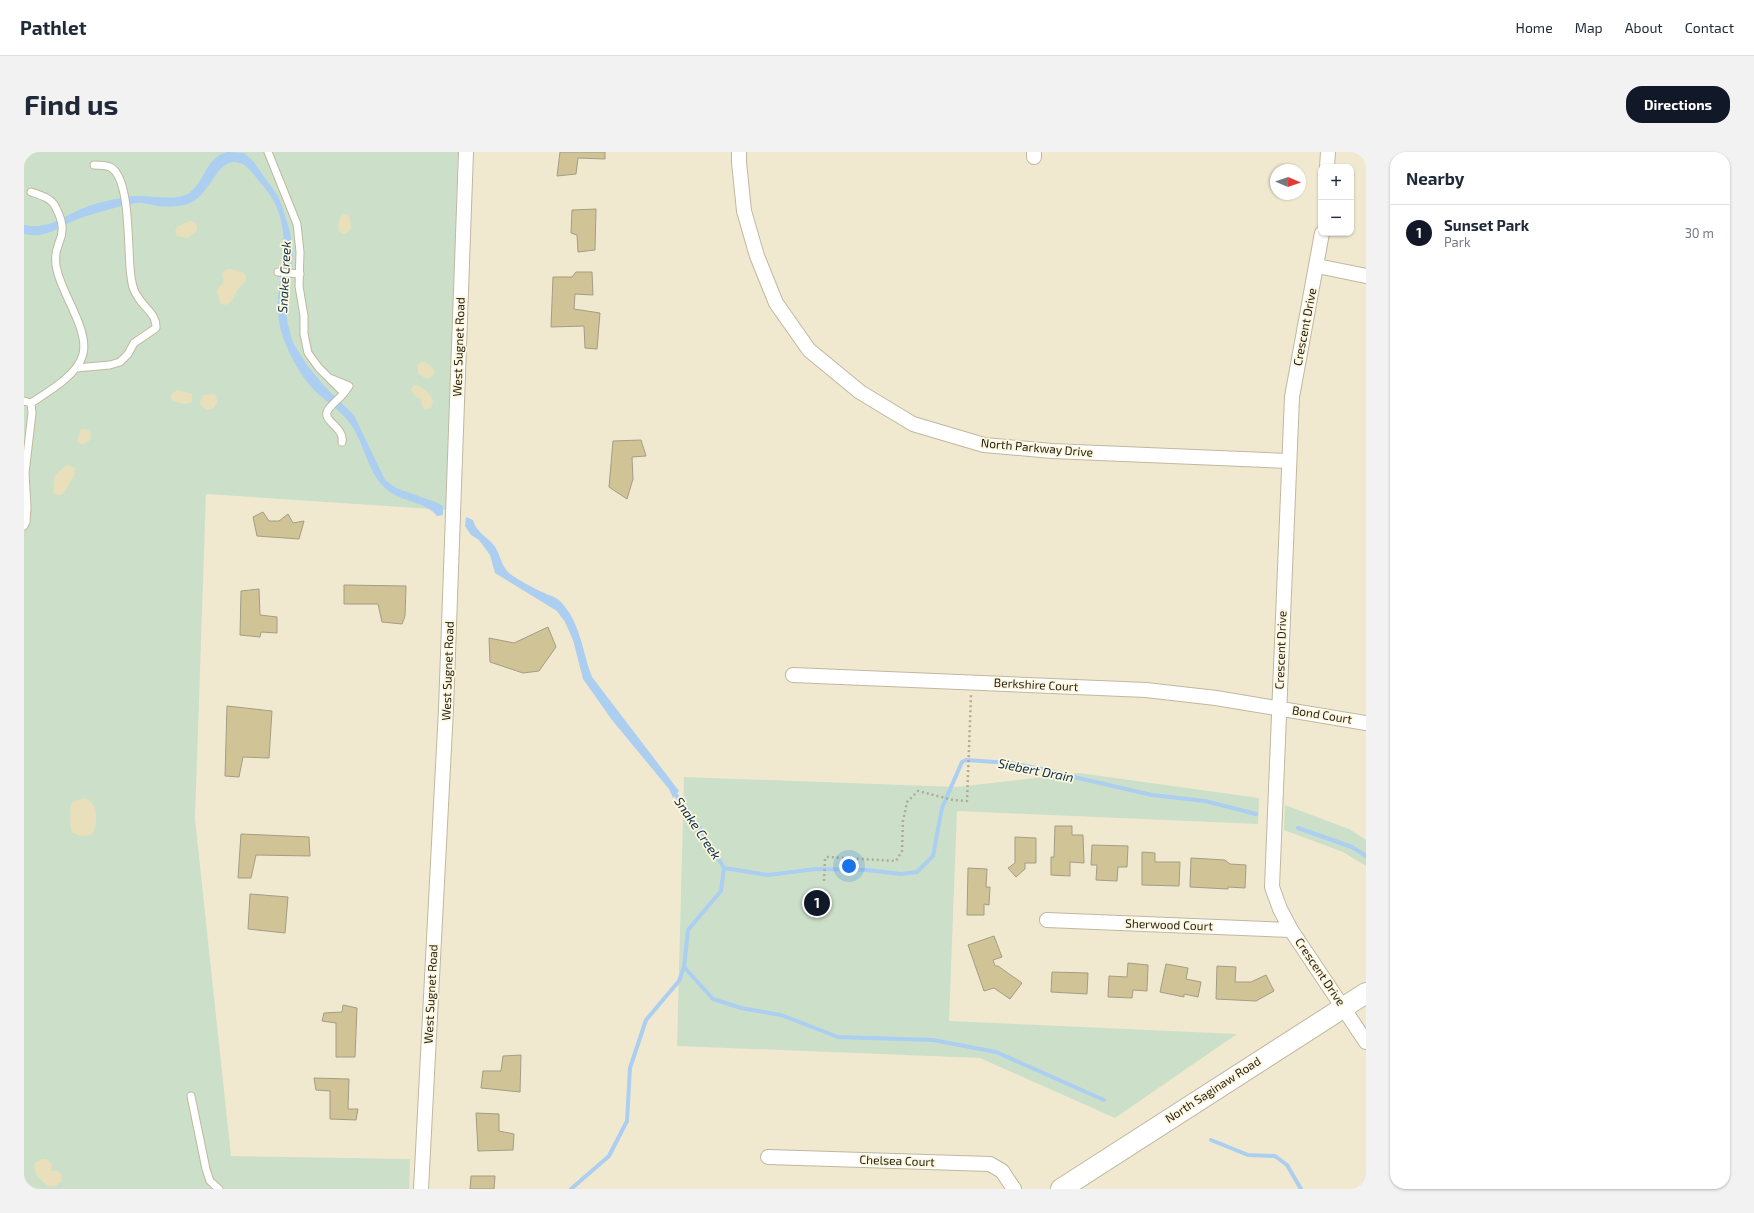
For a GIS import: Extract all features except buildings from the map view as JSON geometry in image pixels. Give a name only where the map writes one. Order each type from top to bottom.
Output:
[{"type":"main road","name":"North Saginaw Road","points":[[1061,1189],[1366,993]]},
{"type":"street","name":"West Sugnet Road","points":[[422,1189],[446,709],[466,152]]},
{"type":"street","name":"North Parkway Drive","points":[[739,152],[744,211],[757,256],[776,303],[809,350],[860,392],[913,424],[984,445],[1052,451],[1289,461]]},
{"type":"street","points":[[1327,164],[1328,152]]},
{"type":"street","name":"Crescent Drive","points":[[1322,236],[1292,397],[1272,887],[1280,909],[1291,930],[1366,1042]]},
{"type":"street","points":[[1317,266],[1366,276]]},
{"type":"street","name":"Berkshire Court","points":[[793,675],[1146,690],[1216,698],[1279,708]]},
{"type":"street","name":"Bond Court","points":[[1279,708],[1366,723]]},
{"type":"street","name":"Sherwood Court","points":[[1047,920],[1291,930]]},
{"type":"street","name":"Chelsea Court","points":[[768,1157],[990,1164],[1002,1171],[1014,1189]]},
{"type":"lane","points":[[268,152],[297,224],[300,252],[299,286],[304,316],[304,334],[308,352],[319,368],[332,379],[349,386],[328,411],[327,416],[328,420],[342,432],[342,442]]},
{"type":"lane","points":[[76,368],[110,365],[120,362],[128,354],[134,343],[156,328],[156,321],[153,315],[138,297],[132,286],[126,208],[118,175],[110,167],[94,165]]},
{"type":"lane","points":[[24,526],[26,522],[27,507],[25,472],[32,413],[27,402],[55,388],[76,368],[83,355],[83,339],[56,269],[57,247],[62,231],[59,215],[52,202],[47,198],[31,192]]},
{"type":"lane","points":[[278,272],[300,274]]},
{"type":"lane","points":[[191,1096],[206,1169],[210,1181],[219,1189]]},
{"type":"path","points":[[824,881],[825,858],[828,857],[896,861],[902,851],[907,802],[918,791],[967,802],[971,682]]},
{"type":"green space","points":[[24,152],[458,152],[447,510],[206,494],[195,819],[231,1156],[410,1159],[409,1189],[24,1189]]},
{"type":"green space","points":[[1079,773],[1259,798],[1258,824],[957,811],[949,1021],[1237,1034],[1115,1118],[980,1058],[677,1046],[684,777],[957,787]]},
{"type":"green space","points":[[1285,805],[1349,829],[1366,840],[1366,866],[1343,852],[1284,830]]},
{"type":"sand","points":[[344,214],[349,215],[351,227],[349,231],[343,234],[339,231],[338,224]]},
{"type":"sand","points":[[190,221],[194,222],[197,226],[197,231],[188,238],[177,236],[175,232],[177,227]]},
{"type":"sand","points":[[230,269],[244,273],[246,280],[238,289],[232,301],[224,305],[220,303],[217,290],[224,282],[222,274],[225,270]]},
{"type":"sand","points":[[425,362],[434,369],[434,374],[430,378],[425,378],[418,373],[418,365]]},
{"type":"sand","points":[[414,385],[428,393],[433,402],[431,408],[425,409],[422,406],[421,399],[416,397],[411,390]]},
{"type":"sand","points":[[177,390],[192,394],[192,402],[185,404],[172,401],[171,395]]},
{"type":"sand","points":[[213,394],[216,396],[217,402],[214,408],[207,410],[201,405],[200,401],[204,395]]},
{"type":"sand","points":[[81,429],[88,430],[91,433],[90,440],[84,444],[80,444],[77,440]]},
{"type":"sand","points":[[67,465],[75,468],[75,474],[63,494],[58,495],[53,493],[55,475]]},
{"type":"sand","points":[[85,798],[93,804],[96,820],[94,831],[91,835],[81,836],[72,832],[70,812],[73,802]]},
{"type":"sand","points":[[42,1159],[47,1159],[52,1165],[52,1171],[58,1171],[61,1175],[62,1181],[55,1186],[48,1186],[36,1173],[34,1167],[35,1163]]},
{"type":"water","points":[[227,152],[244,153],[253,161],[278,196],[283,209],[290,232],[293,254],[285,307],[293,343],[307,365],[326,388],[354,415],[385,480],[396,488],[443,506],[443,515],[437,516],[426,507],[397,496],[384,487],[373,472],[349,422],[341,413],[314,390],[303,377],[294,362],[281,331],[278,315],[278,299],[283,250],[283,233],[280,217],[269,194],[243,164],[231,162],[227,164],[219,171],[201,195],[190,203],[169,207],[142,203],[129,204],[84,217],[46,234],[24,234],[24,225],[47,225],[81,209],[103,202],[132,196],[167,198],[183,196],[189,193],[199,183],[214,159]]},
{"type":"water","points":[[466,517],[473,520],[478,530],[495,546],[505,569],[508,572],[524,583],[557,599],[568,610],[577,629],[592,677],[679,791],[673,798],[669,789],[612,720],[583,679],[573,640],[565,622],[557,611],[495,573],[490,555],[479,540],[471,535],[465,526]]},
{"type":"waterway","name":"Siebert Drain","points":[[724,868],[768,875],[816,869],[867,870],[901,874],[917,872],[933,856],[942,808],[962,762],[966,760],[1010,763],[1047,770],[1152,795],[1205,801],[1256,814]]},
{"type":"waterway","name":"Snake Creek","points":[[571,1189],[609,1156],[627,1121],[630,1068],[646,1020],[679,981],[684,967],[688,930],[721,891],[724,868],[705,836],[673,791]]},
{"type":"waterway","name":"Siebert Drain","points":[[1298,828],[1352,847],[1366,856]]},
{"type":"waterway","points":[[684,967],[713,999],[741,1008],[781,1015],[838,1037],[933,1040],[996,1052],[1104,1100]]},
{"type":"waterway","points":[[1211,1140],[1248,1155],[1275,1156],[1287,1165],[1301,1189]]},
{"type":"place","name":"Sunset Park","points":[[817,903]]}]
